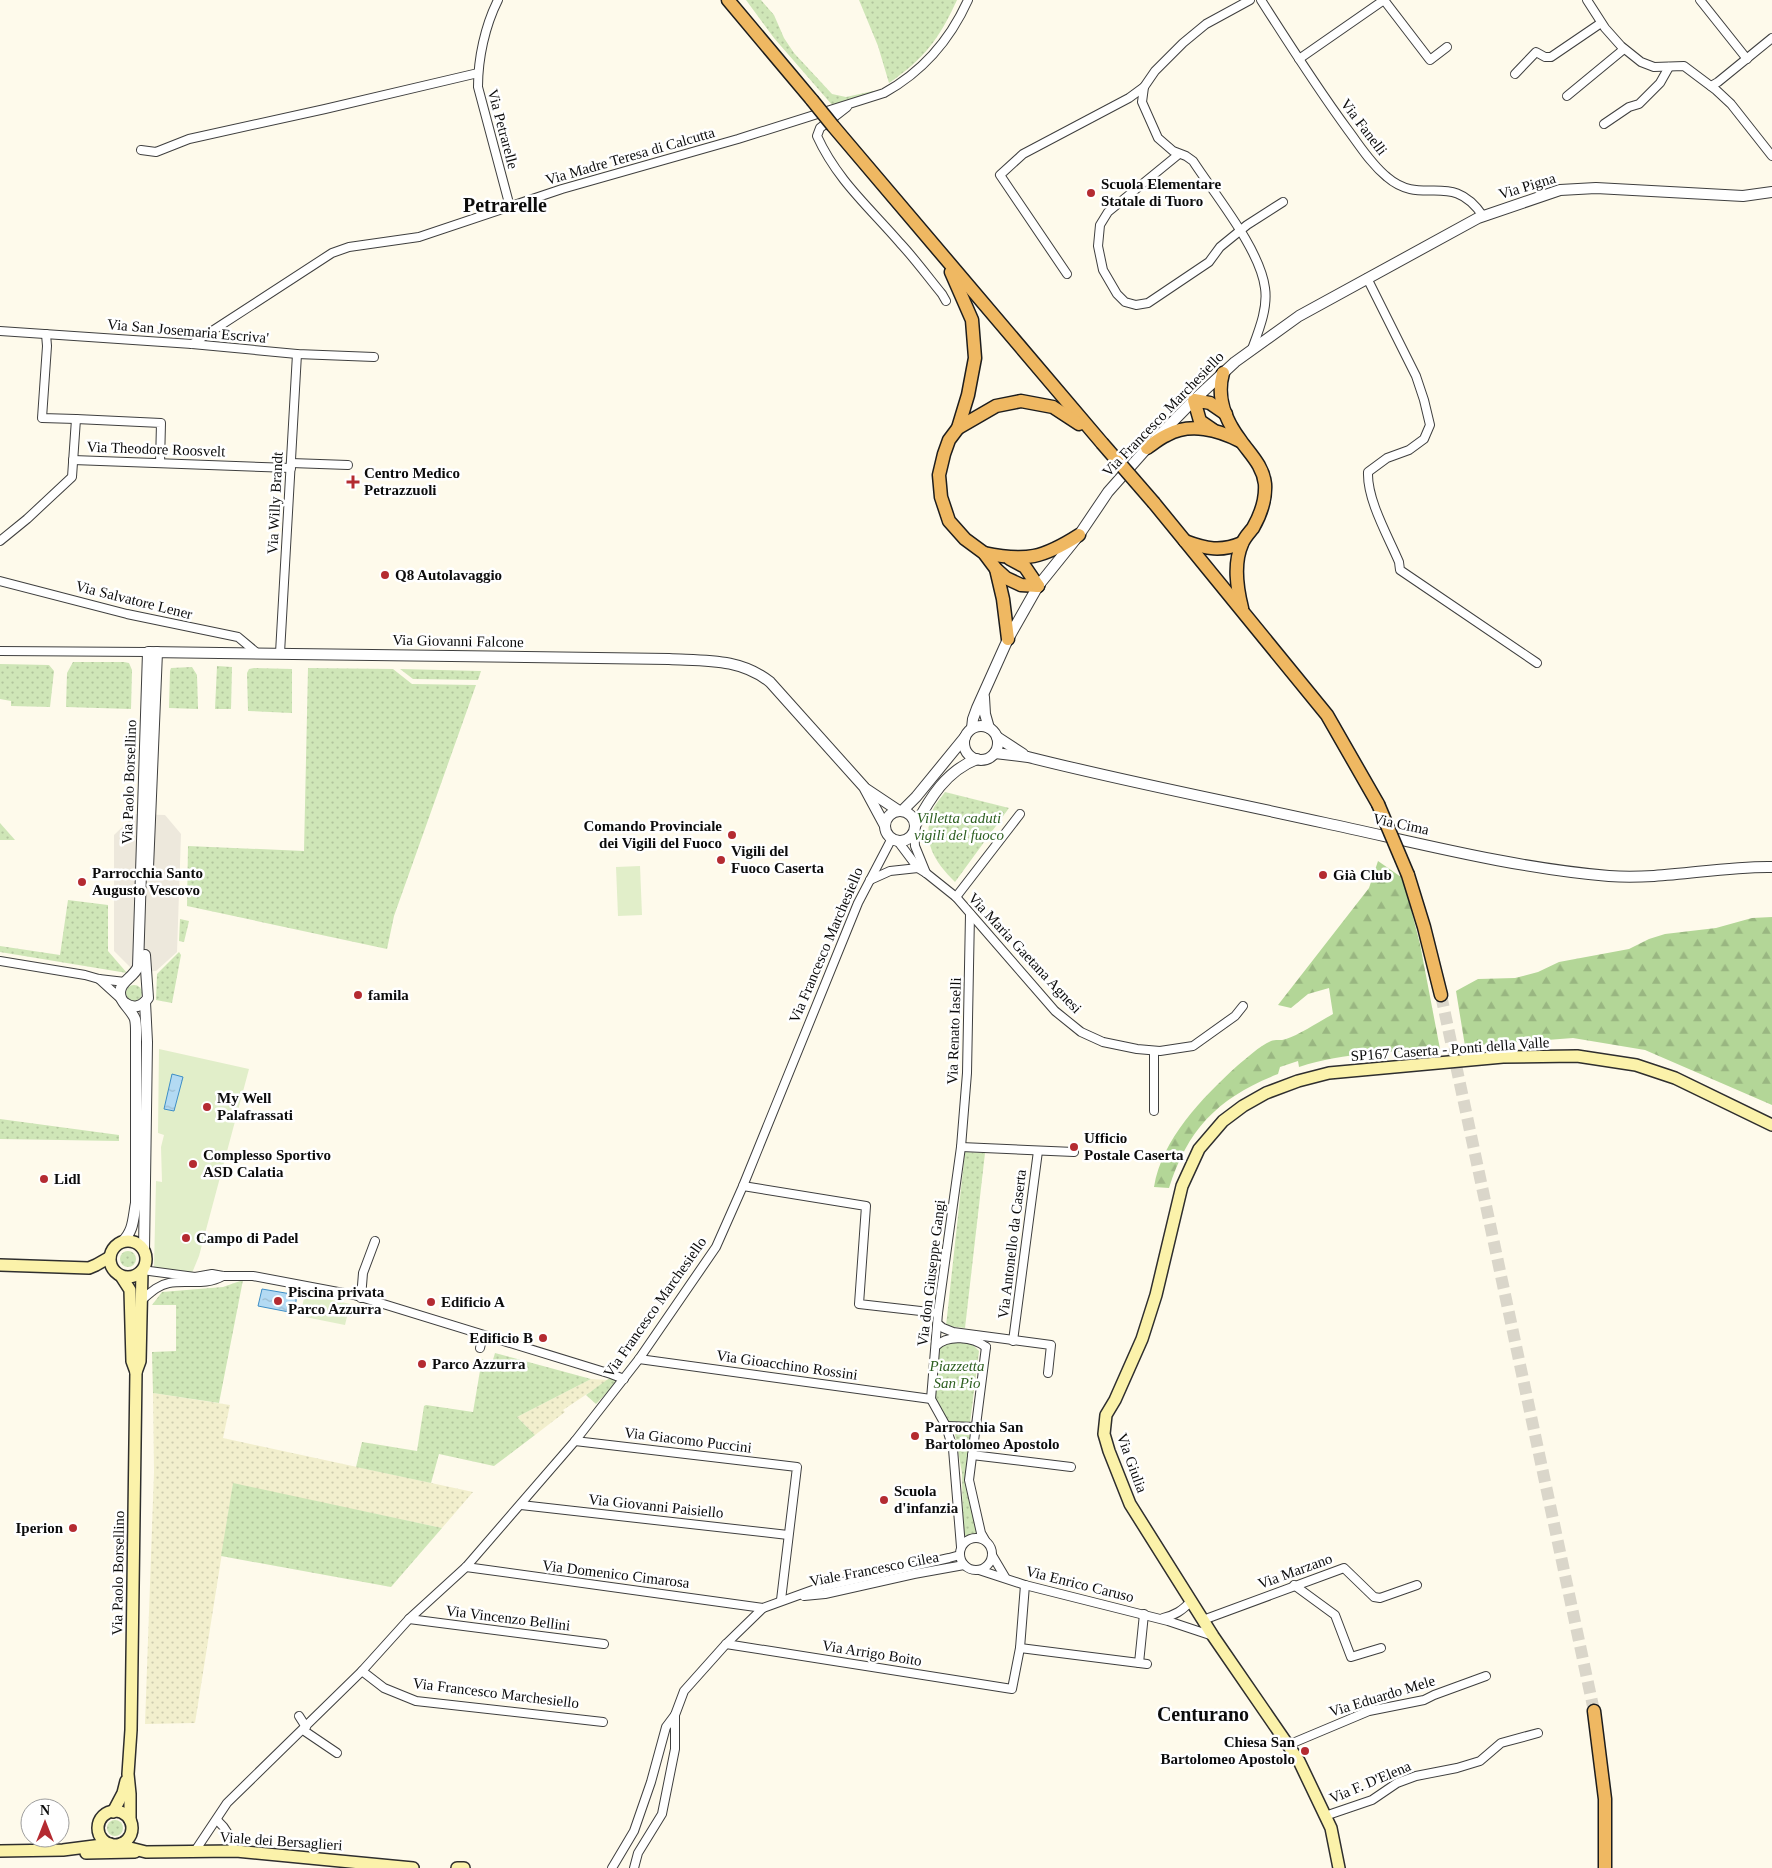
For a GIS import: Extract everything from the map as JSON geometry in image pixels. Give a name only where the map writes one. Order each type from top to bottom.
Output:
[{"type":"highway","points":[[728,0],[946,260],[1154,503],[1327,716],[1378,804],[1408,875],[1424,927],[1441,995]]},
{"type":"highway","points":[[946,260],[972,320],[975,358],[968,395],[958,428],[949,440],[939,474],[941,497],[950,522],[965,539],[984,553],[996,569],[1006,578],[1021,585],[1038,586]]},
{"type":"highway","points":[[1222,373],[1219,387],[1220,398],[1226,414],[1240,441],[1251,453],[1261,469],[1264,482],[1265,502],[1254,526],[1242,543],[1238,556],[1237,586],[1242,611]]},
{"type":"highway","points":[[1213,430],[1200,421],[1194,400],[1210,403],[1226,414]]},
{"type":"highway","points":[[958,428],[996,406],[1021,401],[1053,407],[1092,432]]},
{"type":"highway","points":[[1147,448],[1169,434],[1189,428],[1224,432],[1240,441]]},
{"type":"highway","points":[[1009,559],[1028,558],[1046,554],[1079,535]]},
{"type":"highway","points":[[1185,541],[1198,546],[1220,549],[1230,548],[1242,543]]},
{"type":"highway","points":[[984,553],[1009,559],[1025,567],[1038,586]]},
{"type":"highway","points":[[996,569],[1003,598],[1008,640]]},
{"type":"highway","points":[[1594,1711],[1605,1799],[1604,1868]]},
{"type":"main road","name":"SP167 Caserta - Ponti della Valle","points":[[1298,1081],[1328,1073],[1435,1063],[1504,1057],[1577,1056],[1636,1065],[1675,1078],[1772,1125]]},
{"type":"main road","name":"Via Giulia","points":[[1298,1081],[1266,1092],[1243,1106],[1223,1121],[1199,1149],[1182,1186],[1156,1294],[1142,1340],[1106,1416],[1104,1434],[1130,1504],[1213,1636],[1299,1761],[1331,1828],[1339,1868]]},
{"type":"main road","points":[[122,1242],[137,1244],[144,1252],[146,1261],[142,1270],[132,1277],[122,1276],[111,1267],[110,1257],[112,1250],[122,1242]]},
{"type":"main road","points":[[0,1265],[89,1268],[110,1257]]},
{"type":"main road","name":"Via Paolo Borsellino","points":[[130,1820],[128,1774],[131,1730],[136,1372],[140,1361],[142,1270]]},
{"type":"main road","name":"Via Paolo Borsellino","points":[[122,1276],[130,1290],[132,1361],[136,1372]]},
{"type":"main road","name":"Via Paolo Borsellino","points":[[113,1812],[123,1793],[128,1774]]},
{"type":"main road","points":[[116,1844],[101,1837],[99,1826],[103,1817],[113,1812],[123,1813],[130,1820],[131,1835],[146,1852]]},
{"type":"main road","points":[[0,1851],[63,1850],[116,1844],[131,1835]]},
{"type":"main road","name":"Viale dei Bersaglieri","points":[[116,1844],[146,1852],[195,1850],[234,1852],[413,1868]]},
{"type":"main road","points":[[63,1850],[83,1853],[146,1852]]},
{"type":"main road","points":[[457,1868],[464,1868]]},
{"type":"street","name":"Via Petrarelle","points":[[498,0],[482,45],[478,87],[510,207]]},
{"type":"street","name":"Via Madre Teresa di Calcutta","points":[[192,344],[332,253],[349,247],[418,237],[562,189],[738,140],[884,93],[915,74],[938,50],[968,0]]},
{"type":"street","points":[[1067,274],[1000,175],[1022,154],[1129,98],[1144,86],[1155,71],[1183,43],[1206,24],[1250,0]]},
{"type":"street","name":"Via Fanelli","points":[[1261,0],[1328,103],[1386,177],[1408,190],[1454,191],[1464,196],[1476,206],[1483,216]]},
{"type":"street","points":[[1299,59],[1384,0],[1430,60],[1447,47]]},
{"type":"street","points":[[1587,0],[1601,23],[1624,49],[1641,62],[1654,67],[1684,66],[1711,86],[1731,104],[1772,156]]},
{"type":"street","points":[[1700,0],[1747,59]]},
{"type":"street","points":[[1515,74],[1536,52],[1545,58],[1551,58],[1601,23]]},
{"type":"street","points":[[1711,86],[1772,38]]},
{"type":"street","points":[[1567,96],[1624,49]]},
{"type":"street","points":[[1604,124],[1629,107],[1639,104],[1660,83],[1669,67]]},
{"type":"street","points":[[141,150],[156,152],[189,139],[478,73]]},
{"type":"street","points":[[1144,86],[1142,102],[1158,138],[1173,151],[1193,161],[1247,240],[1260,267],[1266,289],[1260,328],[1252,348]]},
{"type":"street","points":[[848,106],[820,128],[817,136],[824,150],[852,192],[900,243],[946,301]]},
{"type":"street","points":[[1179,154],[1108,212],[1100,225],[1098,246],[1103,270],[1117,294],[1126,302],[1136,305],[1148,303],[1209,262],[1220,247],[1240,231],[1284,202]]},
{"type":"street","name":"Via Pigna","points":[[1367,278],[1483,216],[1560,190],[1596,188],[1743,196],[1772,192]]},
{"type":"street","points":[[1367,278],[1416,376],[1430,425],[1424,439],[1409,450],[1387,458],[1368,472],[1371,493],[1399,562],[1400,570],[1537,663]]},
{"type":"street","name":"Via Francesco Marchesiello","points":[[900,811],[916,797],[969,732],[1008,640],[1038,586],[1079,535],[1108,492],[1147,448],[1194,400],[1252,348],[1299,316],[1367,278]]},
{"type":"street","name":"Via San Josemaria Escriva'","points":[[0,331],[192,344],[297,354],[374,357]]},
{"type":"street","points":[[46,334],[47,346],[42,418],[160,423],[160,463]]},
{"type":"street","name":"Via Willy Brandt","points":[[280,653],[297,354]]},
{"type":"street","points":[[74,460],[76,419]]},
{"type":"street","name":"Via Theodore Roosvelt","points":[[0,540],[27,519],[72,477],[74,460],[291,466],[348,465]]},
{"type":"street","name":"Via Salvatore Lener","points":[[0,581],[127,614],[238,637],[257,653]]},
{"type":"street","name":"Via Giovanni Falcone","points":[[0,651],[280,653],[669,659],[725,662],[748,667],[770,682],[864,786],[900,811]]},
{"type":"street","name":"Via Paolo Borsellino","points":[[134,976],[138,967],[152,652]]},
{"type":"street","name":"Via Francesco Marchesiello","points":[[984,696],[985,714],[989,728]]},
{"type":"street","points":[[981,726],[989,728],[997,736],[997,748],[987,759],[972,758],[966,750],[964,741],[969,732],[981,726]]},
{"type":"street","name":"Via Cima","points":[[997,736],[1010,747],[1028,757]]},
{"type":"street","name":"Via Cima","points":[[994,753],[1028,757],[1477,856],[1559,870],[1611,876],[1671,876],[1746,866],[1772,867]]},
{"type":"street","points":[[914,828],[914,820],[910,815],[900,811],[888,818],[885,826],[894,839],[909,837],[914,828],[927,803],[944,780],[964,764],[977,759]]},
{"type":"street","name":"Via Giovanni Falcone","points":[[864,786],[885,826]]},
{"type":"street","points":[[956,897],[1020,814]]},
{"type":"street","name":"Via Maria Gaetana Agnesi","points":[[914,828],[915,846],[926,873]]},
{"type":"street","name":"Via Francesco Marchesiello","points":[[195,1850],[228,1803],[305,1730],[362,1672],[409,1618],[466,1567],[575,1441],[639,1359],[716,1247],[743,1186],[858,903],[879,859],[894,839]]},
{"type":"street","name":"Via Maria Gaetana Agnesi","points":[[894,839],[918,868],[956,897],[1055,1011],[1081,1032],[1103,1042],[1154,1050],[1193,1046],[1235,1016],[1243,1006]]},
{"type":"street","points":[[870,880],[890,871],[918,868]]},
{"type":"street","name":"Via Renato Iaselli","points":[[961,1147],[967,1073],[970,914]]},
{"type":"street","points":[[0,961],[99,979],[134,976],[143,981],[148,988],[145,1002],[147,1042],[144,1252]]},
{"type":"street","points":[[134,976],[148,988]]},
{"type":"street","points":[[122,1242],[132,1228],[136,1182],[136,1023],[134,1016],[123,1001],[120,990],[134,976]]},
{"type":"street","points":[[99,979],[132,1007],[137,1007],[145,1002]]},
{"type":"street","points":[[1154,1050],[1154,1111]]},
{"type":"street","points":[[961,1147],[1074,1152]]},
{"type":"street","name":"Via don Giuseppe Gangi","points":[[930,1399],[938,1313],[961,1147]]},
{"type":"street","name":"Via Antonello da Caserta","points":[[1014,1341],[1038,1151]]},
{"type":"street","points":[[743,1186],[866,1206],[858,1304],[938,1313]]},
{"type":"street","points":[[361,1298],[363,1273],[374,1241]]},
{"type":"street","points":[[142,1270],[195,1277],[212,1274],[253,1276],[361,1298],[624,1379]]},
{"type":"street","points":[[142,1300],[159,1286],[170,1283],[215,1281],[223,1276]]},
{"type":"street","points":[[938,1324],[947,1330],[1051,1345],[1048,1373]]},
{"type":"street","points":[[480,1348],[483,1335]]},
{"type":"street","points":[[936,1346],[944,1339],[950,1338],[975,1341],[986,1347]]},
{"type":"street","points":[[979,1570],[988,1565],[992,1550],[981,1533],[969,1480],[986,1347],[995,1338]]},
{"type":"street","name":"Via Gioacchino Rossini","points":[[639,1359],[930,1399]]},
{"type":"street","points":[[930,1399],[946,1426],[953,1449],[960,1551],[964,1566],[968,1569],[979,1570],[1005,1578]]},
{"type":"street","points":[[946,1426],[977,1428]]},
{"type":"street","name":"Via Giacomo Puccini","points":[[575,1441],[797,1467],[788,1535]]},
{"type":"street","points":[[972,1455],[1070,1467]]},
{"type":"street","name":"Via Giovanni Paisiello","points":[[521,1505],[788,1535]]},
{"type":"street","points":[[781,1600],[788,1535]]},
{"type":"street","points":[[960,1551],[964,1543],[974,1538],[985,1540]]},
{"type":"street","name":"Viale Francesco Cilea","points":[[612,1868],[634,1831],[651,1782],[666,1728],[675,1716],[684,1691],[726,1644],[763,1608],[821,1586],[960,1551]]},
{"type":"street","name":"Via Enrico Caruso","points":[[992,1555],[1005,1578],[1025,1585],[1161,1619],[1213,1636]]},
{"type":"street","name":"Viale Francesco Cilea","points":[[789,1598],[825,1594],[914,1574],[964,1566]]},
{"type":"street","name":"Via Domenico Cimarosa","points":[[466,1567],[763,1608]]},
{"type":"street","name":"Via Marzano","points":[[1203,1620],[1344,1568],[1374,1597],[1380,1598],[1417,1585]]},
{"type":"street","points":[[1025,1585],[1020,1648],[1143,1663],[1144,1616]]},
{"type":"street","points":[[1294,1585],[1335,1616],[1351,1657],[1381,1648]]},
{"type":"street","points":[[1161,1619],[1184,1610],[1191,1601]]},
{"type":"street","name":"Via Vincenzo Bellini","points":[[409,1618],[604,1644]]},
{"type":"street","name":"Via Arrigo Boito","points":[[726,1644],[1012,1690],[1020,1648]]},
{"type":"street","name":"Via Francesco Marchesiello","points":[[362,1672],[384,1688],[416,1700],[603,1722]]},
{"type":"street","name":"Via Eduardo Mele","points":[[1288,1744],[1369,1711],[1424,1700],[1434,1694],[1486,1676]]},
{"type":"street","points":[[299,1716],[305,1730],[337,1753]]},
{"type":"street","name":"Viale Francesco Cilea","points":[[634,1868],[638,1853],[662,1814],[675,1749],[675,1716]]},
{"type":"street","name":"Via F. D'Elena","points":[[1325,1816],[1372,1800],[1397,1783],[1416,1776],[1457,1768],[1480,1761],[1502,1743],[1538,1733]]},
{"type":"street","points":[[217,1820],[225,1827],[232,1840],[234,1852]]},
{"type":"street","points":[[634,1831],[650,1835]]},
{"type":"shaded area","points":[[136,814],[165,815],[181,834],[177,952],[156,971],[135,972],[114,951],[114,835]]},
{"type":"shaded area","points":[[591,1379],[608,1380],[563,1410],[565,1412],[535,1435],[517,1417]]},
{"type":"shaded area","points":[[153,1393],[230,1405],[223,1438],[473,1492],[442,1528],[233,1484],[195,1723],[145,1724],[154,1472]]},
{"type":"green space","points":[[746,0],[761,0],[774,15],[784,38],[794,53],[832,94],[846,97],[873,91],[878,92],[833,106],[774,38]]},
{"type":"green space","points":[[859,0],[957,0],[944,26],[930,47],[902,74],[889,83],[878,46]]},
{"type":"green space","points":[[73,662],[129,663],[132,670],[131,709],[66,707],[67,673]]},
{"type":"green space","points":[[0,664],[49,665],[54,671],[50,707],[11,706],[11,701],[0,699]]},
{"type":"green space","points":[[217,666],[232,667],[231,709],[215,709]]},
{"type":"green space","points":[[192,667],[197,675],[198,709],[169,708],[171,668]]},
{"type":"green space","points":[[308,668],[393,669],[412,684],[476,685],[394,916],[387,949],[187,906],[188,846],[304,851]]},
{"type":"green space","points":[[249,669],[292,669],[292,713],[248,711],[247,673]]},
{"type":"green space","points":[[400,669],[481,671],[478,680],[413,679]]},
{"type":"green space","name":"Villetta caduti vigili del fuoco","points":[[945,792],[1009,808],[955,882],[936,859],[929,842],[928,833],[932,812]]},
{"type":"green space","points":[[0,823],[15,840],[0,840]]},
{"type":"green space","points":[[1378,861],[1401,877],[1407,894],[1420,944],[1440,1049],[1334,1058],[1299,1067],[1298,1061],[1280,1067],[1278,1074],[1239,1093],[1208,1117],[1186,1148],[1169,1188],[1154,1187],[1158,1169],[1165,1152],[1185,1120],[1224,1078],[1253,1052],[1267,1043],[1291,1037],[1333,1014],[1329,988],[1308,994],[1291,1008],[1278,1005],[1369,888]]},
{"type":"green space","points":[[640,866],[642,915],[618,916],[616,867]]},
{"type":"green space","points":[[68,900],[108,905],[108,951],[127,973],[0,952],[0,946],[60,955]]},
{"type":"green space","points":[[1772,917],[1772,1105],[1645,1050],[1573,1038],[1465,1046],[1456,991],[1478,979],[1515,978],[1538,972],[1559,962],[1629,949],[1649,939],[1665,934],[1716,928],[1752,918]]},
{"type":"green space","points":[[180,919],[189,921],[184,942],[179,941]]},
{"type":"green space","points":[[179,952],[181,955],[172,1003],[156,1000],[157,974]]},
{"type":"green space","points":[[134,985],[142,993],[134,1001],[126,993]]},
{"type":"green space","name":"Complesso Sportivo ASD Calatia","points":[[159,1049],[249,1069],[199,1256],[192,1273],[154,1268],[156,1181],[162,1182],[161,1147],[164,1135],[158,1133]]},
{"type":"green space","points":[[0,1119],[119,1135],[119,1141],[0,1139]]},
{"type":"green space","points":[[965,1152],[985,1153],[965,1328],[946,1326]]},
{"type":"green space","points":[[125,1251],[131,1251],[136,1256],[134,1265],[125,1267],[120,1262],[120,1256]]},
{"type":"green space","points":[[243,1280],[219,1403],[153,1393],[152,1352],[176,1351],[176,1305],[152,1305],[162,1292],[223,1287]]},
{"type":"green space","points":[[305,1294],[350,1304],[345,1325],[300,1316]]},
{"type":"green space","name":"Piazzetta San Pio","points":[[951,1342],[972,1344],[979,1351],[970,1423],[949,1422],[935,1399],[940,1346]]},
{"type":"green space","points":[[495,1353],[591,1379],[517,1417],[535,1435],[494,1466],[439,1454],[431,1483],[356,1467],[362,1442],[417,1451],[424,1406],[426,1405],[473,1412],[482,1359],[492,1363]]},
{"type":"green space","points":[[611,1377],[619,1380],[596,1404],[586,1395]]},
{"type":"green space","points":[[955,1434],[970,1435],[966,1480],[978,1535],[963,1538],[962,1473]]},
{"type":"green space","points":[[233,1483],[442,1528],[391,1587],[221,1556]]},
{"type":"green space","points":[[112,1820],[118,1820],[123,1825],[121,1834],[112,1836],[107,1831],[107,1825]]},
{"type":"water","points":[[172,1074],[183,1077],[174,1111],[164,1109]]},
{"type":"water","name":"Piscina privata Parco Azzurra","points":[[262,1289],[297,1295],[294,1313],[258,1306]]},
{"type":"tunnel","points":[[1441,995],[1594,1711]]},
{"type":"place","name":"Scuola Elementare Statale di Tuoro","points":[[1091,193]]},
{"type":"place","name":"Centro Medico Petrazzuoli","points":[[353,482]]},
{"type":"place","name":"Q8 Autolavaggio","points":[[385,575]]},
{"type":"place","name":"Comando Provinciale dei Vigili del Fuoco","points":[[732,835]]},
{"type":"place","name":"Vigili del Fuoco Caserta","points":[[721,860]]},
{"type":"place","name":"Già Club","points":[[1323,875]]},
{"type":"place","name":"Parrocchia Santo Augusto Vescovo","points":[[82,882]]},
{"type":"place","name":"famila","points":[[358,995]]},
{"type":"place","name":"My Well Palafrassati","points":[[207,1107]]},
{"type":"place","name":"Ufficio Postale Caserta","points":[[1074,1147]]},
{"type":"place","name":"Complesso Sportivo ASD Calatia","points":[[193,1164]]},
{"type":"place","name":"Lidl","points":[[44,1179]]},
{"type":"place","name":"Campo di Padel","points":[[186,1238]]},
{"type":"place","name":"Piscina privata Parco Azzurra","points":[[278,1301]]},
{"type":"place","name":"Edificio A","points":[[431,1302]]},
{"type":"place","name":"Edificio B","points":[[543,1338]]},
{"type":"place","name":"Parco Azzurra","points":[[422,1364]]},
{"type":"place","name":"Parrocchia San Bartolomeo Apostolo","points":[[915,1436]]},
{"type":"place","name":"Scuola d'infanzia","points":[[884,1500]]},
{"type":"place","name":"Iperion","points":[[73,1528]]},
{"type":"place","name":"Chiesa San Bartolomeo Apostolo","points":[[1305,1751]]},
{"type":"district","name":"Petrarelle","points":[[505,205]]},
{"type":"district","name":"Centurano","points":[[1203,1714]]}]
